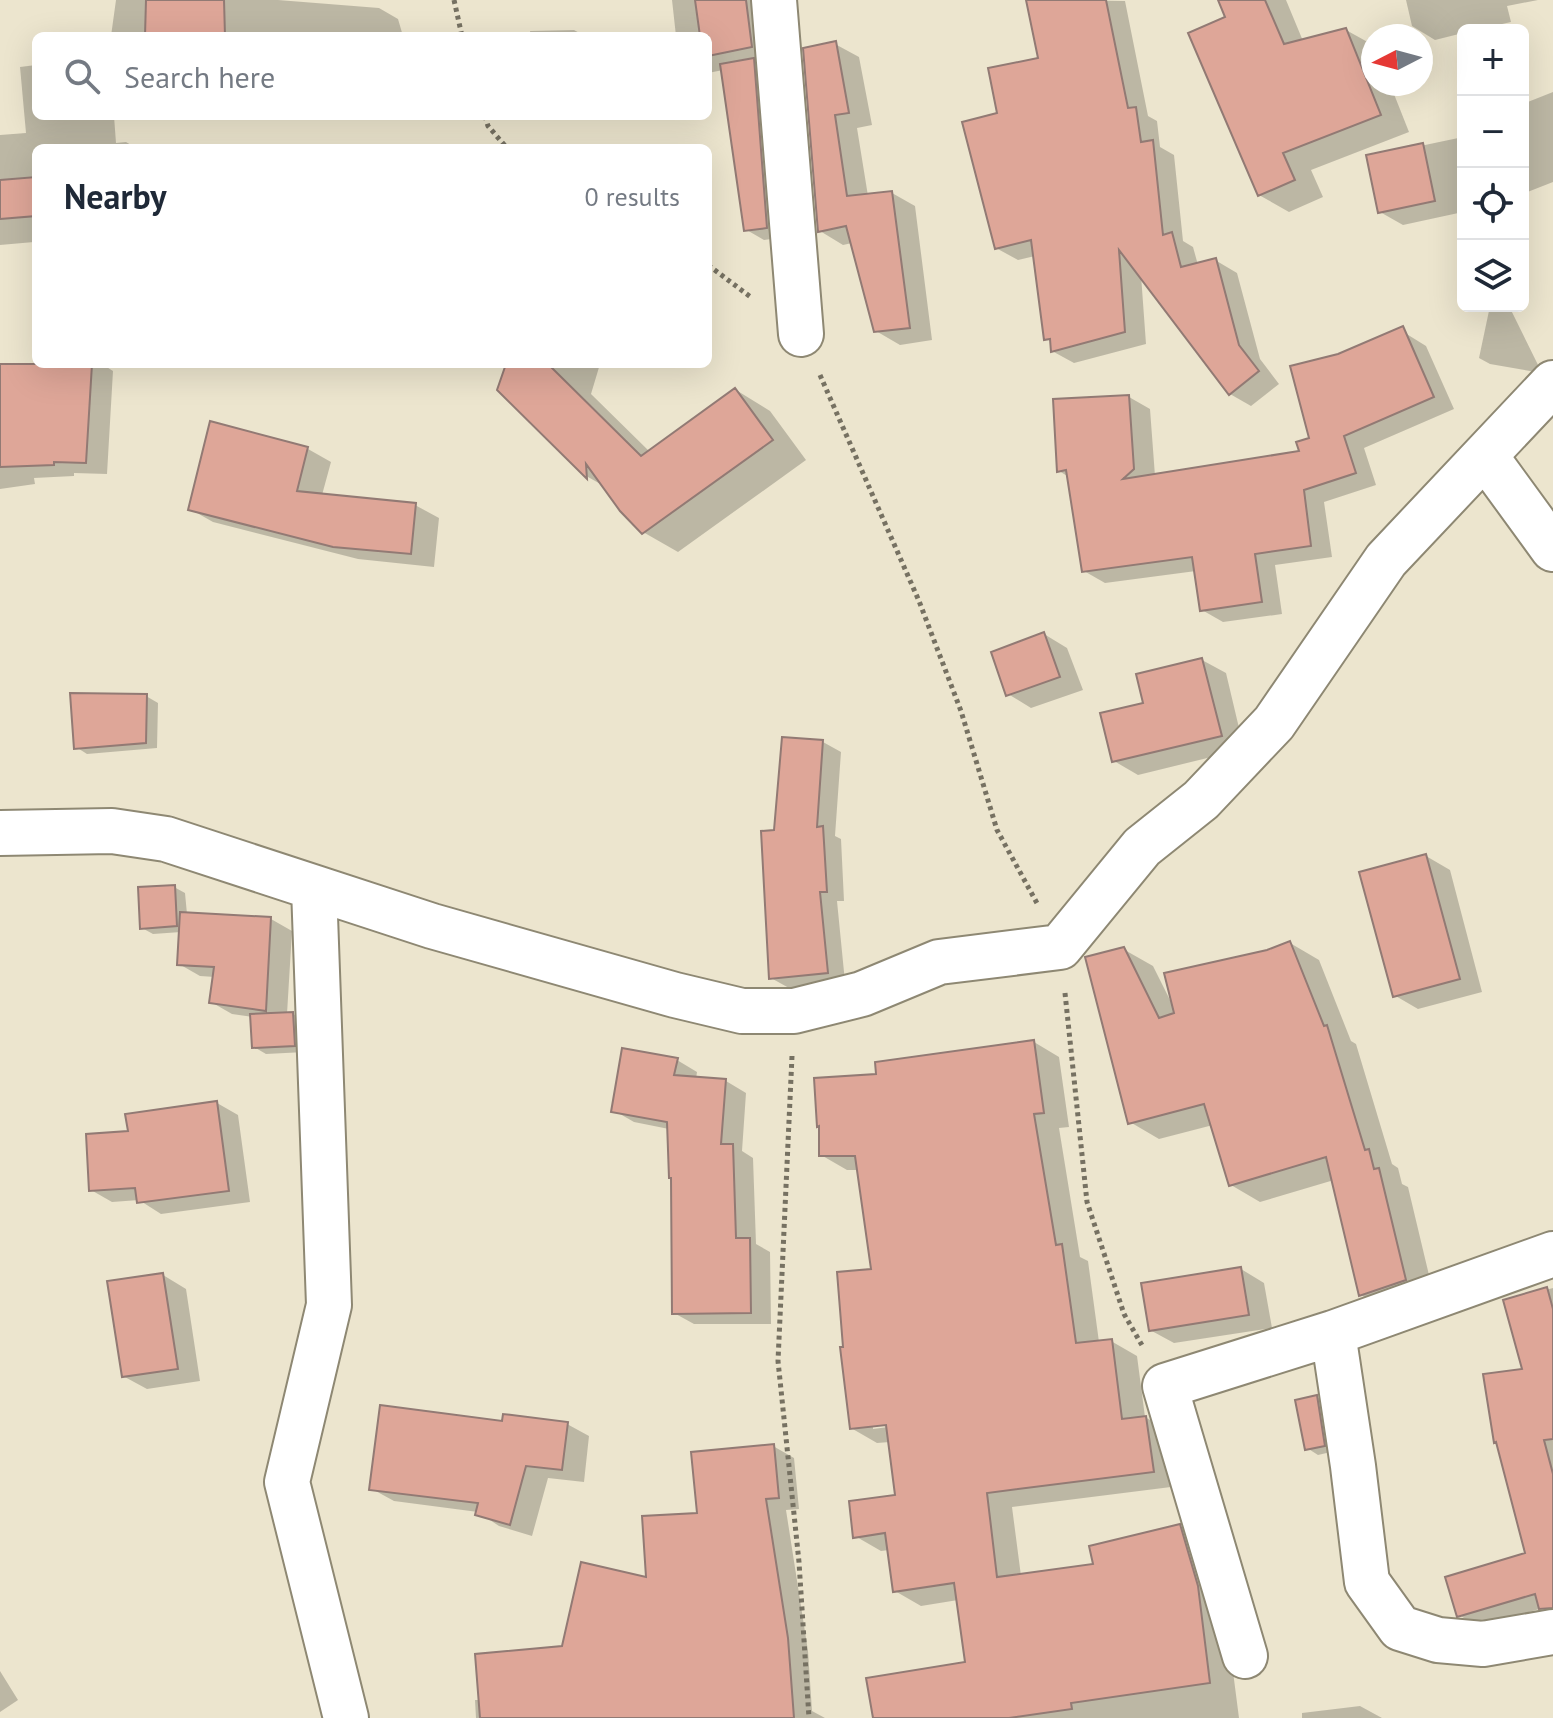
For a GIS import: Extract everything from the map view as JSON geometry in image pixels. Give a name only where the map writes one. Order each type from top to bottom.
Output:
[{"type":"street","points":[[774,0],[801,334]]},
{"type":"street","points":[[0,833],[112,831],[166,839],[432,926],[742,1011],[794,1011],[862,994],[939,962],[1060,947],[1142,847],[1201,800],[1274,723],[1386,560],[1553,383]]},
{"type":"street","points":[[1486,457],[1553,549]]},
{"type":"street","points":[[314,888],[329,1305],[287,1482],[346,1718]]},
{"type":"street","points":[[1245,1656],[1165,1386],[1333,1333],[1553,1254]]},
{"type":"street","points":[[1333,1333],[1367,1582],[1400,1628],[1438,1640],[1483,1644],[1553,1632]]},
{"type":"path","points":[[454,0],[461,32]]},
{"type":"path","points":[[486,120],[504,144]]},
{"type":"path","points":[[712,268],[801,334],[919,601],[961,711],[997,830],[1060,947],[1087,1202],[1124,1314],[1165,1386]]},
{"type":"path","points":[[794,1011],[778,1361],[799,1562],[809,1718]]},
{"type":"building","points":[[146,0],[224,0],[225,32],[145,32]]},
{"type":"building","points":[[695,0],[746,0],[752,47],[712,55],[712,32],[699,32]]},
{"type":"building","points":[[1026,0],[1106,0],[1128,108],[1136,107],[1141,142],[1153,140],[1163,235],[1172,232],[1181,267],[1216,258],[1239,345],[1259,371],[1229,395],[1119,250],[1125,332],[1051,352],[1050,339],[1044,340],[1031,240],[995,249],[962,122],[997,113],[988,68],[1038,58]]},
{"type":"building","points":[[1218,0],[1265,0],[1284,44],[1346,28],[1361,65],[1361,96],[1373,96],[1381,115],[1283,153],[1295,180],[1258,196],[1188,33],[1225,17]]},
{"type":"building","points":[[836,41],[849,113],[835,115],[847,196],[892,191],[910,328],[874,332],[846,226],[818,232],[803,48]]},
{"type":"building","points":[[754,58],[767,228],[744,231],[720,64]]},
{"type":"building","points":[[1423,143],[1435,201],[1378,213],[1366,155]]},
{"type":"building","points":[[32,177],[32,216],[0,219],[0,180]]},
{"type":"building","points":[[1403,326],[1434,397],[1344,436],[1356,473],[1304,490],[1311,546],[1255,554],[1262,602],[1200,611],[1192,557],[1082,572],[1066,470],[1057,472],[1053,399],[1129,395],[1134,469],[1123,479],[1299,451],[1296,442],[1309,438],[1290,366],[1338,354]]},
{"type":"building","points":[[0,364],[32,364],[32,368],[92,368],[86,463],[54,462],[54,465],[0,467]]},
{"type":"building","points":[[505,368],[552,368],[641,456],[735,388],[773,440],[642,534],[620,511],[586,464],[587,479],[497,390]]},
{"type":"building","points":[[210,421],[308,447],[297,491],[416,503],[411,554],[333,547],[188,510]]},
{"type":"building","points":[[1044,632],[1060,677],[1006,696],[991,652]]},
{"type":"building","points":[[1202,658],[1222,736],[1112,762],[1100,713],[1143,703],[1136,674]]},
{"type":"building","points":[[70,693],[147,694],[146,743],[74,749]]},
{"type":"building","points":[[782,737],[823,740],[817,827],[823,826],[827,892],[820,892],[828,973],[769,979],[761,831],[774,830]]},
{"type":"building","points":[[1426,854],[1460,979],[1393,997],[1359,872]]},
{"type":"building","points":[[175,885],[177,926],[140,929],[138,887]]},
{"type":"building","points":[[180,912],[271,917],[266,1011],[209,1003],[214,967],[177,965]]},
{"type":"building","points":[[1290,941],[1324,1026],[1327,1025],[1365,1150],[1369,1149],[1374,1169],[1379,1168],[1406,1280],[1359,1296],[1326,1157],[1229,1186],[1204,1104],[1128,1124],[1085,957],[1124,947],[1159,1018],[1174,1013],[1164,973],[1267,950]]},
{"type":"building","points":[[293,1012],[295,1046],[252,1048],[250,1014]]},
{"type":"building","points":[[1034,1040],[1044,1113],[1034,1114],[1056,1245],[1062,1244],[1076,1343],[1112,1339],[1122,1419],[1146,1416],[1154,1472],[987,1493],[997,1577],[1093,1564],[1089,1546],[1180,1524],[1198,1586],[1210,1683],[1071,1703],[1072,1709],[1009,1718],[873,1718],[866,1678],[965,1662],[954,1583],[893,1592],[885,1533],[853,1538],[849,1501],[895,1495],[886,1425],[850,1429],[840,1347],[843,1347],[837,1272],[871,1269],[855,1156],[819,1156],[814,1078],[876,1074],[875,1062]]},
{"type":"building","points":[[622,1048],[678,1058],[674,1075],[726,1079],[721,1144],[733,1144],[736,1238],[750,1238],[751,1313],[672,1314],[671,1178],[667,1122],[611,1112]]},
{"type":"building","points":[[217,1101],[229,1191],[137,1203],[135,1188],[89,1191],[86,1134],[128,1131],[125,1114]]},
{"type":"building","points":[[1241,1267],[1249,1315],[1149,1331],[1141,1283]]},
{"type":"building","points":[[163,1273],[178,1369],[122,1377],[107,1281]]},
{"type":"building","points":[[1547,1287],[1553,1309],[1553,1439],[1544,1440],[1553,1474],[1553,1608],[1539,1609],[1535,1594],[1457,1617],[1445,1577],[1525,1553],[1494,1443],[1483,1374],[1522,1369],[1503,1300]]},
{"type":"building","points":[[1317,1395],[1325,1446],[1305,1450],[1295,1400]]},
{"type":"building","points":[[380,1405],[502,1421],[503,1414],[568,1422],[562,1470],[526,1466],[510,1525],[475,1515],[478,1503],[369,1490]]},
{"type":"building","points":[[774,1444],[779,1498],[766,1499],[788,1638],[794,1718],[480,1718],[475,1654],[562,1646],[581,1562],[646,1577],[642,1516],[697,1513],[691,1452]]}]
